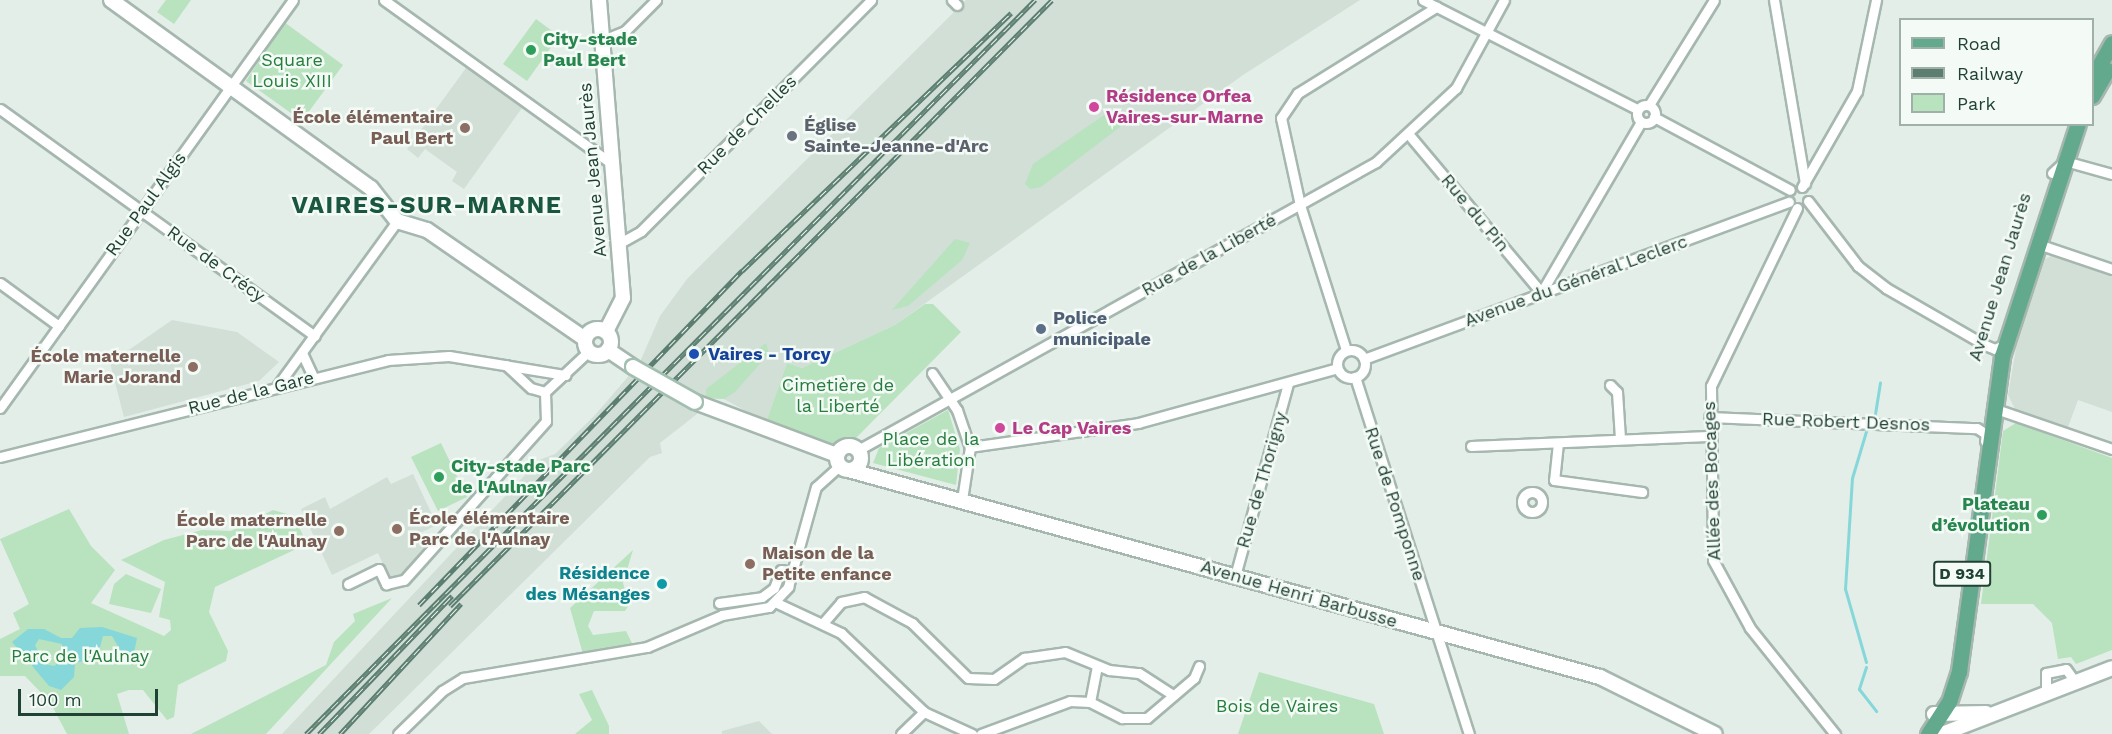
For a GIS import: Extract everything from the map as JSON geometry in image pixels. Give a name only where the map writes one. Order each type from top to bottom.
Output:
[{"type":"main road","points":[[111,0],[382,197],[397,221],[427,230],[600,355],[608,350]]},
{"type":"main road","name":"Avenue Jean Jaurès","points":[[599,0],[623,306],[606,332]]},
{"type":"main road","points":[[2094,74],[2112,43]]},
{"type":"main road","points":[[2094,92],[2112,61]]},
{"type":"main road","name":"Avenue Jean Jaurès","points":[[1983,428],[2000,346],[2068,126]]},
{"type":"main road","name":"Avenue Jean Jaurès","points":[[1993,408],[2000,346],[2038,244],[2077,126]]},
{"type":"main road","points":[[587,345],[593,330],[606,332],[608,350],[695,402],[849,461]]},
{"type":"main road","name":"D 934","points":[[1920,734],[1953,694],[1993,408]]},
{"type":"main road","name":"D 934","points":[[1928,734],[1938,713],[1953,656],[1983,428]]},
{"type":"main road","name":"Avenue Henri Barbusse","points":[[849,461],[873,477],[1436,631],[1626,686],[1715,734]]},
{"type":"main road","points":[[1991,713],[1961,709],[1938,713],[1948,731],[2075,682],[2111,672]]},
{"type":"main road","points":[[1953,694],[1961,709]]},
{"type":"street","name":"Rue Paul Algis","points":[[0,408],[293,0]]},
{"type":"street","points":[[384,0],[612,164]]},
{"type":"street","points":[[603,40],[625,31],[656,0]]},
{"type":"street","name":"Rue de Chelles","points":[[618,244],[641,231],[871,0]]},
{"type":"street","points":[[1423,0],[1489,36],[1637,109],[1649,105],[1714,0]]},
{"type":"street","name":"Rue de la Liberté","points":[[777,603],[792,572],[816,487],[849,461],[951,399],[1300,205],[1410,136],[1456,88],[1489,36],[1504,0]]},
{"type":"street","points":[[1774,0],[1803,185],[1808,201],[1868,274],[2000,346]]},
{"type":"street","points":[[1649,105],[1654,117],[1790,190],[1803,185],[1857,91],[1876,0]]},
{"type":"street","points":[[1337,368],[1346,350],[1300,205],[1281,129],[1286,106],[1436,7]]},
{"type":"street","name":"Rue de Crécy","points":[[0,109],[315,336]]},
{"type":"street","points":[[1637,109],[1641,122]]},
{"type":"street","points":[[1541,292],[1641,122],[1654,117]]},
{"type":"street","name":"Rue du Pin","points":[[1410,136],[1541,292]]},
{"type":"street","points":[[2065,161],[2112,174]]},
{"type":"street","name":"Avenue Jean Jaurès","points":[[2052,173],[2065,161]]},
{"type":"street","points":[[1790,190],[1793,205]]},
{"type":"street","name":"Avenue du Général Leclerc","points":[[1364,359],[1541,292],[1808,201]]},
{"type":"street","name":"Allée des Bocages","points":[[1793,205],[1711,386],[1707,436],[1716,572],[1749,628],[1835,734]]},
{"type":"street","points":[[278,385],[397,221]]},
{"type":"street","points":[[2038,244],[2112,269]]},
{"type":"street","points":[[0,283],[59,326]]},
{"type":"street","points":[[545,392],[565,375],[587,345]]},
{"type":"street","points":[[970,447],[1130,424],[1288,384],[1337,368],[1355,377],[1364,359],[1346,350]]},
{"type":"street","points":[[302,352],[313,377]]},
{"type":"street","name":"Rue de la Gare","points":[[0,457],[278,385],[430,356],[565,375]]},
{"type":"street","points":[[506,365],[531,388],[545,392]]},
{"type":"street","points":[[932,373],[951,399],[970,447],[962,500]]},
{"type":"street","name":"Rue de Pomponne","points":[[1355,377],[1469,734]]},
{"type":"street","name":"Rue de Thorigny","points":[[1235,576],[1288,384]]},
{"type":"street","points":[[1610,384],[1617,392],[1620,439]]},
{"type":"street","points":[[348,584],[379,569],[386,584],[404,580],[546,421],[545,392]]},
{"type":"street","points":[[1993,408],[2112,448]]},
{"type":"street","name":"Rue Robert Desnos","points":[[1708,417],[1983,428]]},
{"type":"street","points":[[1983,428],[1988,446]]},
{"type":"street","points":[[1471,446],[1707,436]]},
{"type":"street","points":[[1539,494],[1554,480],[1558,443]]},
{"type":"street","points":[[1554,480],[1642,492]]},
{"type":"street","points":[[1974,492],[1979,510]]},
{"type":"street","points":[[719,603],[762,597],[774,588],[781,570],[792,572]]},
{"type":"street","points":[[823,622],[841,602],[873,600],[912,623],[968,678],[978,681],[994,679],[1024,658],[1047,652],[1074,654],[1097,667],[1139,673],[1173,695]]},
{"type":"street","points":[[398,734],[442,691],[463,678],[647,647],[722,615],[777,603],[823,622],[856,645],[924,712],[972,734]]},
{"type":"street","points":[[981,734],[1059,703],[1090,702],[1122,718],[1138,719],[1156,713],[1199,666]]},
{"type":"street","points":[[1090,702],[1097,667]]},
{"type":"street","points":[[901,734],[924,712]]},
{"type":"shaded area","points":[[966,0],[1360,0],[1243,75],[895,325],[802,368],[787,363],[766,422],[724,399],[702,398],[697,414],[660,443],[662,453],[650,457],[369,734],[282,734],[539,460],[555,454],[595,415],[639,364],[660,316],[687,279]]},
{"type":"shaded area","name":"École élémentaire Paul Bert","points":[[466,68],[522,108],[464,189],[452,181],[457,172],[425,149],[418,158],[407,149]]},
{"type":"shaded area","points":[[2053,255],[2112,276],[2112,412],[2078,400],[2068,427],[2015,409],[2008,395],[2016,348],[2045,259]]},
{"type":"shaded area","name":"École maternelle Marie Jorand","points":[[172,320],[237,332],[279,362],[259,381],[124,417],[110,363]]},
{"type":"shaded area","name":"École élémentaire Parc de l'Aulnay","points":[[413,474],[437,525],[418,534],[426,553],[411,570],[390,580],[378,553],[332,575],[301,509],[325,497],[330,509],[387,477],[391,484]]},
{"type":"shaded area","points":[[759,721],[772,734],[722,734],[722,731]]},
{"type":"green space","points":[[166,0],[191,0],[174,24],[157,12]]},
{"type":"green space","name":"City-stade Paul Bert","points":[[536,19],[559,36],[527,81],[503,64]]},
{"type":"green space","name":"Square Louis XIII","points":[[284,22],[343,65],[302,121],[246,81]]},
{"type":"green space","points":[[1104,115],[1123,120],[1120,127],[1041,187],[1030,189],[1025,184],[1033,164]]},
{"type":"green space","points":[[955,239],[970,243],[962,260],[908,306],[892,310]]},
{"type":"green space","name":"Cimetière de la Liberté","points":[[925,304],[933,304],[961,332],[856,438],[831,445],[766,422],[787,363],[802,368],[895,325]]},
{"type":"green space","points":[[766,343],[769,354],[735,392],[724,399],[706,398],[706,389]]},
{"type":"green space","name":"Place de la Libération","points":[[948,410],[960,449],[956,485],[873,463],[879,448]]},
{"type":"green space","points":[[2016,423],[2112,458],[2112,650],[2076,664],[2071,657],[2058,659],[2052,623],[2033,604],[1981,604],[2003,431]]},
{"type":"green space","name":"City-stade Parc de l'Aulnay","points":[[441,443],[467,497],[438,511],[411,457]]},
{"type":"green space","name":"Parc de l'Aulnay","points":[[69,509],[91,546],[115,570],[91,603],[164,636],[171,630],[170,620],[159,617],[165,582],[121,560],[164,540],[202,530],[231,531],[273,510],[294,516],[307,544],[215,587],[209,612],[228,651],[226,661],[178,685],[174,717],[167,720],[143,690],[129,690],[117,694],[129,734],[67,734],[50,702],[25,676],[0,676],[0,639],[20,629],[13,613],[29,604],[0,539]]},
{"type":"green space","points":[[633,550],[623,583],[629,605],[625,611],[594,611],[588,626],[593,635],[626,631],[632,643],[624,652],[583,654],[570,608]]},
{"type":"green space","points":[[126,574],[161,589],[151,613],[109,604],[114,584]]},
{"type":"green space","points":[[392,598],[266,734],[191,734],[326,665],[334,642],[355,621],[353,614]]},
{"type":"green space","name":"Bois de Vaires","points":[[1259,672],[1374,704],[1384,734],[1238,734]]},
{"type":"green space","points":[[592,690],[609,726],[609,734],[575,734],[592,720],[579,694]]},
{"type":"water","points":[[102,627],[137,638],[134,653],[122,653],[112,636],[103,636],[97,658],[75,663],[74,677],[61,690],[49,686],[12,642],[28,629],[44,629],[61,638],[72,638],[80,628]],"holes":[[[39,639],[62,644],[64,659],[54,666],[44,664],[35,645]]]},
{"type":"waterway","points":[[1875,414],[1880,382]]},
{"type":"waterway","points":[[1866,662],[1845,589],[1852,478],[1867,428]]},
{"type":"waterway","points":[[1866,667],[1859,689],[1876,711]]},
{"type":"railway","points":[[306,734],[1035,0]]},
{"type":"railway","points":[[450,606],[1052,0]]},
{"type":"railway","points":[[419,605],[742,271],[1011,13]]},
{"type":"railway","points":[[319,734],[452,596]]},
{"type":"railway","points":[[340,734],[461,604]]},
{"type":"place","name":"City-stade Paul Bert","points":[[531,50]]},
{"type":"place","name":"Résidence Orfea Vaires-sur-Marne","points":[[1094,107]]},
{"type":"place","name":"École élémentaire Paul Bert","points":[[465,128]]},
{"type":"place","name":"Église Sainte-Jeanne-d'Arc","points":[[792,136]]},
{"type":"place","name":"Police municipale","points":[[1041,329]]},
{"type":"place","name":"Vaires - Torcy","points":[[694,354]]},
{"type":"place","name":"École maternelle Marie Jorand","points":[[193,367]]},
{"type":"place","name":"Le Cap Vaires","points":[[1000,428]]},
{"type":"place","name":"City-stade Parc de l'Aulnay","points":[[439,477]]},
{"type":"place","name":"Plateau d’évolution","points":[[2042,515]]},
{"type":"place","name":"École élémentaire Parc de l'Aulnay","points":[[397,529]]},
{"type":"place","name":"École maternelle Parc de l'Aulnay","points":[[339,531]]},
{"type":"place","name":"Maison de la Petite enfance","points":[[750,564]]},
{"type":"place","name":"Résidence des Mésanges","points":[[662,584]]},
{"type":"district","name":"VAIRES-SUR-MARNE","points":[[427,206]]}]
